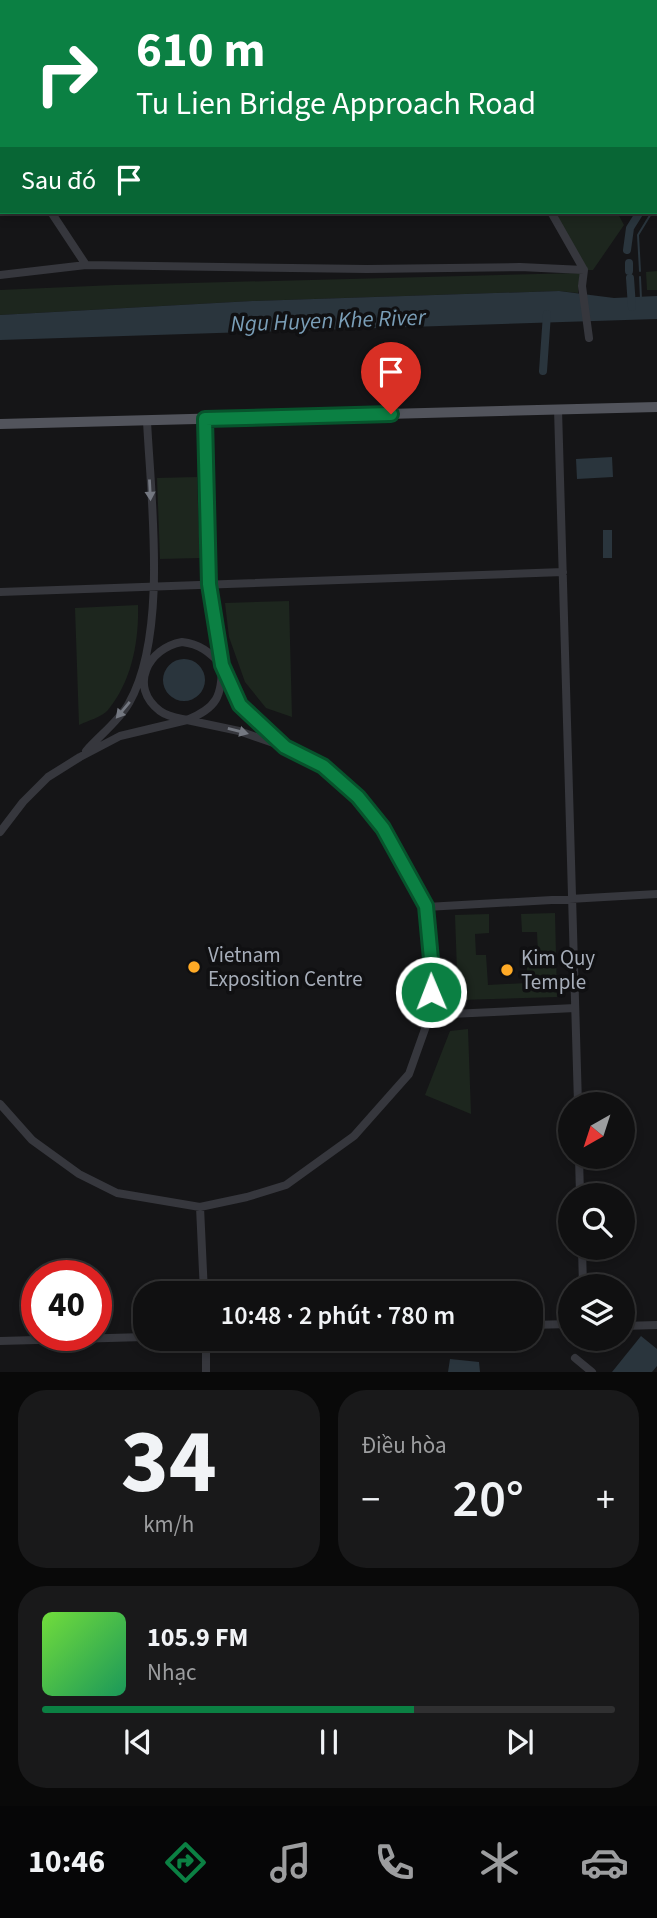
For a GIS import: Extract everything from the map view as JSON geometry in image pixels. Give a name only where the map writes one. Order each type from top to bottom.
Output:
[{"type":"main road","points":[[0,424],[657,407]]},
{"type":"street","points":[[52,214],[86,265]]},
{"type":"street","points":[[552,214],[584,270],[582,286],[589,338]]},
{"type":"street","points":[[0,275],[86,265],[354,269],[520,267],[584,270]]},
{"type":"street","points":[[558,409],[578,1092]]},
{"type":"street","points":[[0,832],[23,802],[48,778],[80,757],[120,736],[187,720],[206,711],[215,703],[220,691],[222,665],[209,584],[205,419]]},
{"type":"street","points":[[0,1104],[32,1140],[79,1174],[117,1192],[200,1207],[286,1185],[354,1136],[409,1074],[430,1015],[432,970],[426,906],[383,828],[358,797],[323,766],[285,747],[239,730],[171,717],[152,703],[147,692],[145,668],[154,586],[146,421]]},
{"type":"street","points":[[0,592],[563,572]]},
{"type":"street","points":[[80,757],[128,705],[145,668],[160,649],[182,642],[194,643],[205,649],[222,665],[240,705],[285,747]]},
{"type":"street","points":[[426,906],[657,894]]},
{"type":"street","points":[[430,1015],[575,1008]]},
{"type":"street","points":[[200,1207],[203,1281]]},
{"type":"street","points":[[635,1326],[657,1325]]},
{"type":"street","points":[[0,1341],[133,1337]]},
{"type":"street","points":[[206,1351],[206,1372]]},
{"type":"street","points":[[575,1358],[592,1372]]},
{"type":"shaded area","points":[[552,214],[618,214],[624,225],[593,270],[584,270]]},
{"type":"shaded area","points":[[657,271],[657,290],[647,290],[646,272]]},
{"type":"shaded area","points":[[580,273],[578,293],[559,291],[252,301],[0,315],[0,290]]},
{"type":"shaded area","points":[[197,477],[200,558],[160,559],[157,478]]},
{"type":"shaded area","points":[[289,601],[292,717],[266,708],[245,682],[229,637],[225,603]]},
{"type":"shaded area","points":[[138,605],[135,646],[123,686],[108,710],[79,725],[75,608]]},
{"type":"shaded area","points":[[555,913],[557,997],[458,1000],[455,915],[489,914],[489,933],[475,934],[476,955],[486,955],[488,985],[527,983],[527,955],[538,954],[537,932],[522,932],[521,914]]},
{"type":"shaded area","points":[[468,1029],[471,1114],[425,1095],[450,1031]]},
{"type":"water","name":"Ngu Huyen Khe River","points":[[559,291],[614,298],[657,296],[657,319],[0,340],[0,315],[252,301]]},
{"type":"water","points":[[612,457],[613,477],[577,479],[576,459]]},
{"type":"water","points":[[603,530],[612,530],[612,558],[603,558]]},
{"type":"water","points":[[184,659],[199,665],[205,680],[199,695],[184,701],[169,695],[163,680],[169,665]]},
{"type":"water","points":[[641,1336],[657,1349],[657,1366],[652,1372],[612,1372],[629,1351],[635,1351],[635,1343]]},
{"type":"water","points":[[450,1359],[479,1362],[480,1372],[448,1372]]},
{"type":"waterway","points":[[627,250],[630,228],[639,214]]},
{"type":"waterway","points":[[640,271],[638,235],[651,214]]},
{"type":"waterway","points":[[629,263],[629,271]]},
{"type":"waterway","points":[[640,277],[641,299]]},
{"type":"waterway","points":[[630,278],[632,307]]},
{"type":"waterway","points":[[543,371],[547,314]]},
{"type":"place","name":"Vietnam Exposition Centre","points":[[194,967]]},
{"type":"place","name":"Kim Quy Temple","points":[[507,970]]},
{"type":"route","points":[[391,414],[205,419],[209,584],[222,665],[240,705],[285,747],[323,766],[358,797],[383,828],[404,863],[426,906],[432,970],[431,992]]}]
